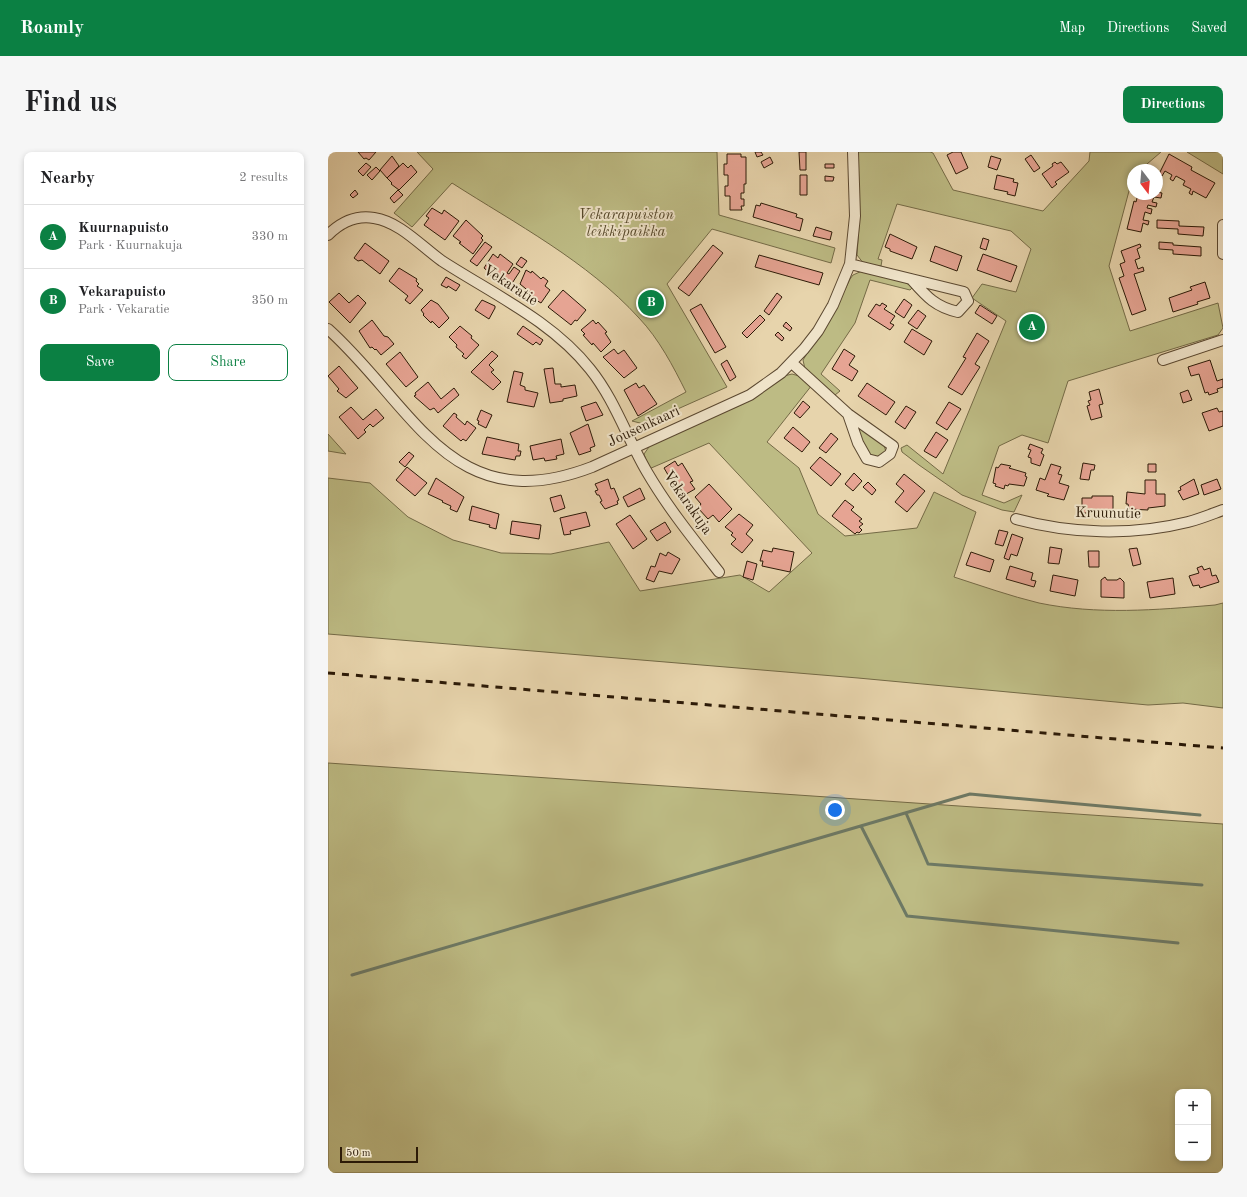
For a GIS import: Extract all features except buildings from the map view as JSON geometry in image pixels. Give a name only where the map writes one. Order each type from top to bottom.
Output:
[{"type":"street","name":"Jousenkaari","points":[[328,329],[364,366],[427,438],[452,459],[477,471],[506,479],[522,481],[546,480],[570,476],[750,395],[781,373],[792,363],[826,319],[850,264],[855,216],[853,152]]},
{"type":"street","name":"Vekaratie","points":[[328,236],[338,226],[353,219],[371,217],[381,220],[397,227],[441,259],[541,324],[576,352],[597,377],[612,403],[634,448]]},
{"type":"street","points":[[1223,226],[1223,254]]},
{"type":"street","points":[[850,264],[964,292],[968,301],[958,312],[944,309],[929,298],[911,279]]},
{"type":"street","points":[[1163,360],[1223,340]]},
{"type":"street","points":[[792,363],[848,414],[893,446],[890,454],[879,462],[867,459],[858,443],[848,414]]},
{"type":"street","name":"Vekarakuja","points":[[634,448],[674,514],[719,572]]},
{"type":"street","name":"Kruunutie","points":[[1016,519],[1040,525],[1087,530],[1131,532],[1189,522],[1223,510]]},
{"type":"green space","name":"Vekarapuiston leikkipaikka","points":[[417,152],[717,152],[719,215],[835,248],[831,263],[712,229],[667,284],[727,387],[644,424],[632,421],[686,392],[665,353],[646,326],[619,298],[574,261],[550,244],[452,183],[412,227],[394,213],[433,169]]},
{"type":"green space","points":[[857,152],[930,152],[933,153],[953,190],[1043,211],[1089,161],[1090,152],[1161,152],[1147,164],[1127,164],[1127,198],[1109,266],[1130,331],[1218,303],[1223,328],[1218,335],[1068,381],[1048,443],[1022,435],[999,446],[982,495],[1004,503],[1022,495],[1014,512],[1002,510],[962,495],[902,452],[901,448],[907,445],[943,474],[1006,321],[972,298],[982,284],[1016,292],[1031,249],[1011,231],[897,204],[878,259],[882,260],[881,266],[864,264],[857,255],[859,226]]},
{"type":"green space","points":[[1187,152],[1223,152],[1223,174]]},
{"type":"green space","points":[[862,271],[901,280],[912,288],[910,290],[870,280],[855,323],[821,374],[840,391],[835,395],[805,369],[803,360],[837,306],[850,279],[853,275]]},
{"type":"green space","points":[[792,374],[799,376],[812,385],[767,442],[799,468],[818,514],[845,536],[917,528],[934,492],[976,512],[954,577],[1039,603],[1061,607],[1105,610],[1149,610],[1215,605],[1223,603],[1223,708],[1183,703],[1148,705],[858,678],[328,634],[328,478],[370,483],[408,517],[453,540],[501,553],[551,554],[609,542],[640,591],[740,575],[769,592],[812,553],[709,443],[649,469],[644,454],[651,444],[743,404],[784,376]]},
{"type":"green space","points":[[854,423],[884,445],[886,452],[879,459],[871,458]]},
{"type":"green space","points":[[328,434],[346,454],[328,451]]},
{"type":"green space","points":[[328,763],[1223,824],[1223,1173],[328,1173]]},
{"type":"waterway","points":[[352,975],[970,794],[1200,815]]},
{"type":"waterway","points":[[906,813],[928,864],[1202,885]]},
{"type":"waterway","points":[[861,826],[907,916],[1178,943]]},
{"type":"railway","points":[[328,673],[1223,748]]},
{"type":"place","name":"Vekarapuisto","points":[[651,303]]},
{"type":"place","name":"Kuurnapuisto","points":[[1032,327]]}]
